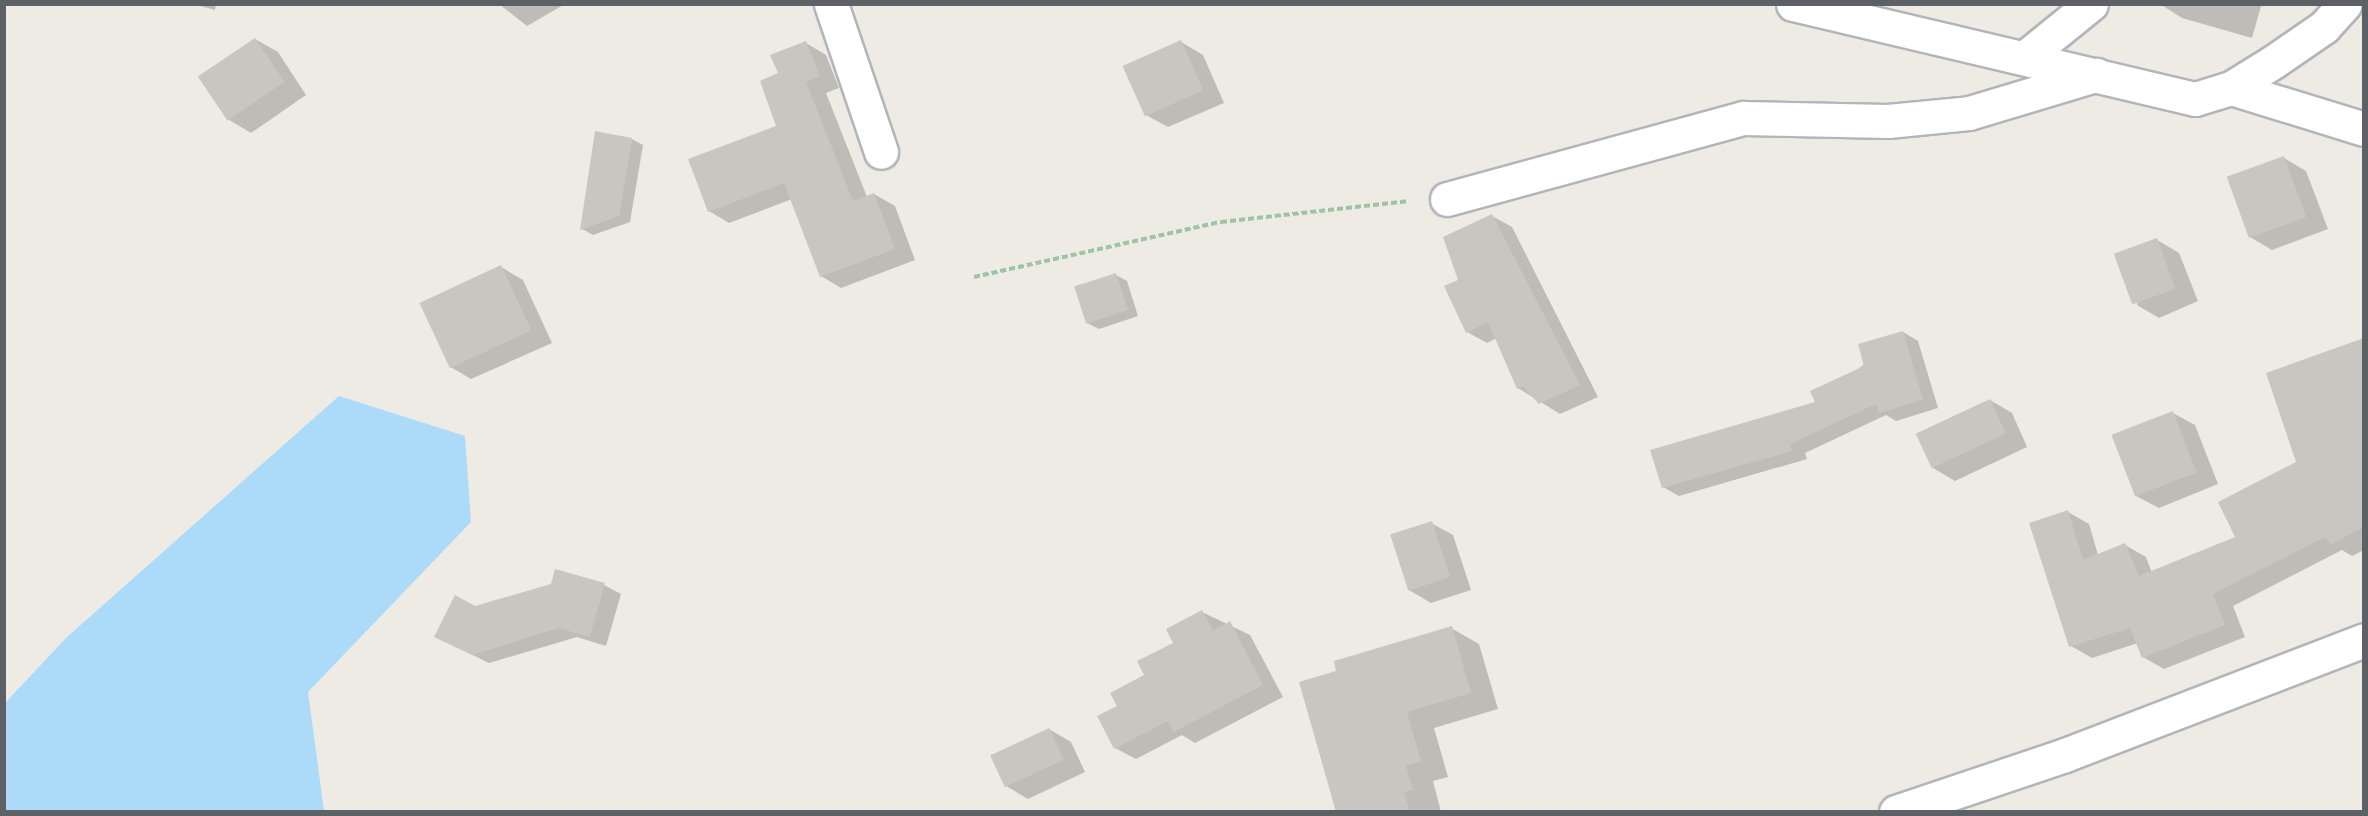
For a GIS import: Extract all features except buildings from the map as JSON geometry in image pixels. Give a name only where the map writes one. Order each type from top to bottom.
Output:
[{"type":"street","points":[[831,4],[881,152]]},
{"type":"street","points":[[1793,4],[2028,55],[2096,75],[2195,99],[2231,88],[2324,27],[2344,4]]},
{"type":"street","points":[[2028,55],[2091,4]]},
{"type":"street","points":[[1447,199],[1743,118],[1888,121],[1969,112],[2096,75]]},
{"type":"street","points":[[2231,88],[2364,129]]},
{"type":"street","points":[[1896,812],[2065,755],[2364,640]]},
{"type":"path","points":[[974,277],[1221,222],[1447,199]]},
{"type":"water","points":[[339,396],[465,436],[471,522],[308,692],[324,811],[5,811],[5,703],[67,637]]}]
